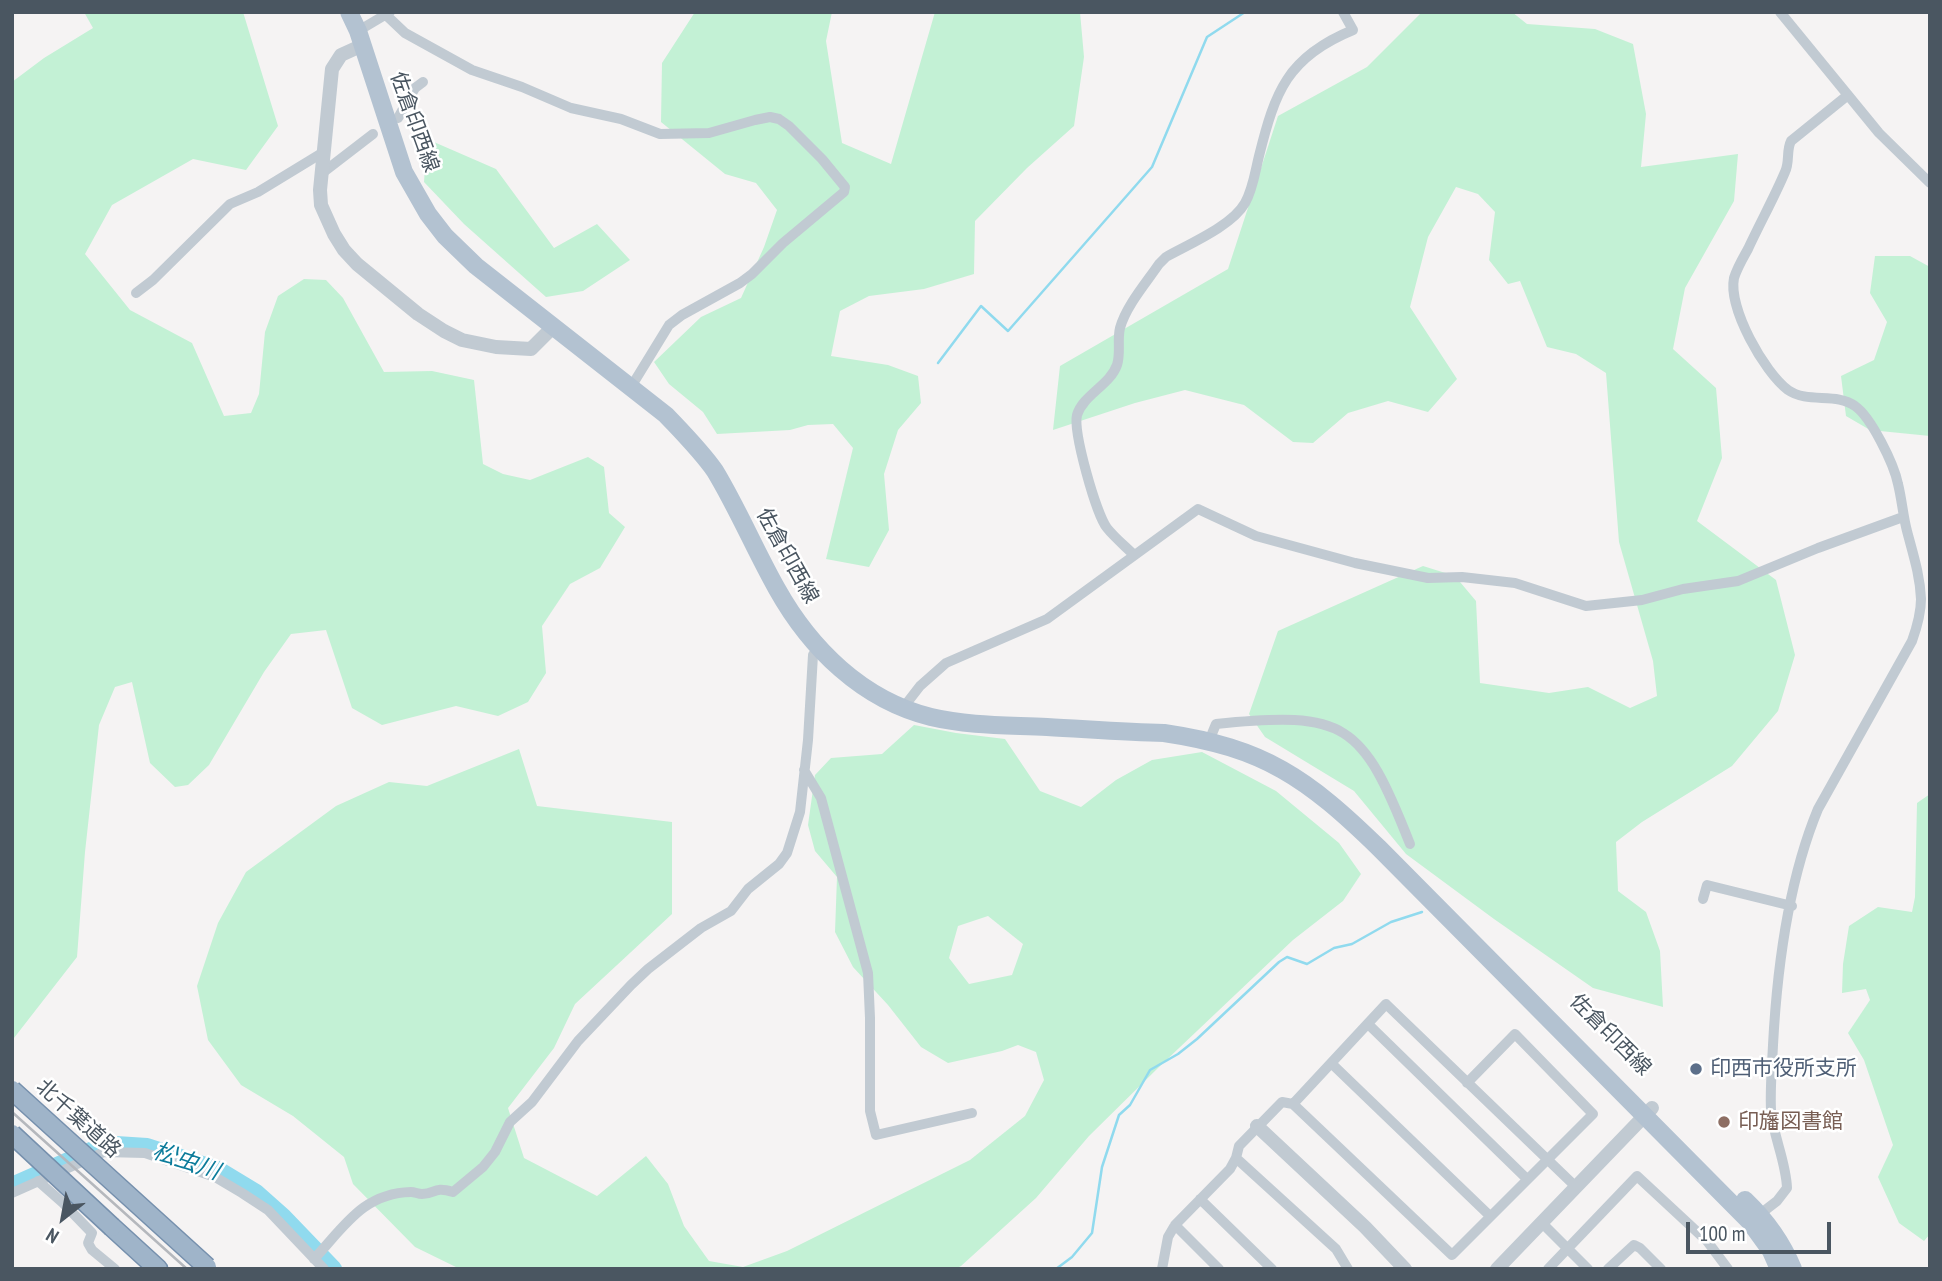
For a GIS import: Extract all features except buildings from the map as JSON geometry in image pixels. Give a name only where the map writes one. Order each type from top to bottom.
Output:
[{"type":"highway","name":"北千葉道路","points":[[12,1090],[208,1268]]},
{"type":"highway","points":[[12,1134],[153,1265]]},
{"type":"main road","name":"佐倉印西線","points":[[349,12],[404,172],[428,214],[445,236],[477,266],[666,415],[689,439],[714,471],[777,589],[800,626],[838,667],[867,689],[903,708],[931,717],[964,722],[1164,733],[1209,741],[1270,762],[1298,778],[1334,804],[1509,967],[1648,1112],[1784,1247],[1793,1269]]},
{"type":"main road","name":"佐倉印西線","points":[[1755,1218],[1779,1269]]},
{"type":"street","points":[[1134,555],[1106,527],[1086,471],[1077,417],[1081,408],[1114,372],[1119,352],[1120,327],[1159,264],[1166,257],[1223,224],[1244,204],[1250,192],[1267,119],[1279,90],[1290,72],[1317,49],[1353,30],[1343,12]]},
{"type":"street","points":[[1780,12],[1895,151],[1930,183]]},
{"type":"street","points":[[553,327],[531,349],[522,350],[462,340],[418,314],[356,264],[326,220],[321,205],[321,174],[332,69],[341,55],[388,13],[405,33],[472,70],[571,108],[621,119],[660,134],[709,133],[770,117],[779,119],[813,151],[845,187],[844,192],[752,274],[669,325],[631,387]]},
{"type":"street","points":[[398,118],[415,88],[423,82]]},
{"type":"street","points":[[1755,1218],[1777,1201],[1787,1188],[1771,1113],[1771,1096],[1778,986],[1791,906],[1807,836],[1818,809],[1895,674],[1917,628],[1921,602],[1919,575],[1903,517],[1898,482],[1890,462],[1858,408],[1841,400],[1799,396],[1787,389],[1746,335],[1734,294],[1736,273],[1786,170],[1791,141],[1847,95]]},
{"type":"street","points":[[321,174],[373,134]]},
{"type":"street","points":[[136,293],[230,204],[284,177],[322,153]]},
{"type":"street","points":[[903,708],[920,686],[946,663],[1047,619],[1198,509],[1256,536],[1355,563],[1428,578],[1515,583],[1574,603],[1595,606],[1642,600],[1683,589],[1738,581],[1903,517]]},
{"type":"street","points":[[314,1259],[360,1209],[374,1199],[412,1192],[423,1195],[435,1189],[453,1192],[483,1167],[495,1153],[510,1122],[532,1102],[578,1041],[631,985],[701,928],[731,911],[748,889],[779,864],[787,853],[800,812],[813,655],[818,648]]},
{"type":"street","points":[[1209,741],[1216,724],[1293,720],[1321,722],[1349,735],[1370,758],[1392,800],[1410,844]]},
{"type":"street","points":[[804,770],[821,799],[868,974],[870,1111],[876,1135],[972,1112]]},
{"type":"street","points":[[1703,899],[1707,885],[1791,906]]},
{"type":"street","points":[[1293,1104],[1386,1004],[1575,1186]]},
{"type":"street","points":[[1368,1024],[1527,1179]]},
{"type":"street","points":[[1162,1269],[1168,1237],[1175,1225],[1230,1169],[1238,1146],[1282,1102],[1293,1104],[1452,1255],[1593,1114],[1515,1034],[1467,1083]]},
{"type":"street","points":[[1331,1063],[1490,1216]]},
{"type":"street","points":[[1496,1269],[1648,1112]]},
{"type":"street","points":[[1258,1126],[1365,1227],[1396,1263],[1405,1269]]},
{"type":"street","points":[[12,1193],[104,1152],[145,1153],[215,1177],[242,1193],[268,1210],[324,1269]]},
{"type":"street","points":[[1236,1158],[1336,1249],[1348,1269]]},
{"type":"street","points":[[1548,1269],[1637,1176],[1707,1241],[1728,1269]]},
{"type":"street","points":[[38,1181],[92,1233],[88,1243],[92,1250],[115,1269]]},
{"type":"street","points":[[1200,1199],[1272,1269]]},
{"type":"street","points":[[1541,1222],[1588,1269]]},
{"type":"street","points":[[1175,1225],[1219,1269]]},
{"type":"street","points":[[1608,1269],[1634,1245],[1661,1269]]},
{"type":"green space","points":[[84,12],[243,12],[278,126],[246,170],[193,159],[112,205],[85,254],[130,310],[192,343],[224,416],[251,413],[259,394],[265,332],[278,296],[304,279],[326,280],[343,298],[384,372],[432,371],[474,380],[483,464],[503,474],[530,480],[588,457],[604,467],[609,513],[625,527],[600,568],[570,584],[542,626],[546,673],[528,702],[498,716],[456,706],[382,725],[352,708],[326,630],[291,634],[264,672],[209,765],[188,785],[175,787],[150,763],[132,682],[115,687],[99,725],[77,957],[14,1038],[12,82],[44,58],[93,28]]},
{"type":"green space","points":[[695,12],[832,12],[826,41],[842,143],[891,164],[935,12],[1080,12],[1084,57],[1074,126],[1027,168],[975,221],[974,274],[924,289],[869,296],[840,311],[831,356],[888,365],[918,376],[921,403],[898,430],[884,474],[889,530],[869,567],[826,559],[853,448],[833,424],[808,425],[790,430],[717,434],[703,412],[669,384],[654,362],[701,317],[741,298],[777,210],[756,183],[725,174],[661,122],[662,63]]},
{"type":"green space","points":[[1422,12],[1512,12],[1527,24],[1595,29],[1633,44],[1646,114],[1641,167],[1738,154],[1734,201],[1685,288],[1673,349],[1716,388],[1722,458],[1697,521],[1776,580],[1795,655],[1778,711],[1732,766],[1642,822],[1616,842],[1618,891],[1646,912],[1660,951],[1663,1007],[1593,988],[1494,919],[1406,854],[1354,791],[1265,737],[1249,714],[1278,631],[1423,566],[1455,576],[1476,601],[1480,683],[1549,693],[1588,687],[1630,708],[1657,696],[1653,661],[1619,542],[1606,373],[1576,354],[1547,347],[1520,281],[1508,284],[1489,260],[1495,212],[1478,194],[1456,187],[1428,237],[1410,307],[1457,379],[1428,412],[1388,401],[1348,413],[1313,443],[1293,442],[1244,405],[1185,390],[1053,430],[1060,366],[1228,269],[1278,116],[1367,67]]},
{"type":"green space","points":[[427,139],[496,169],[554,248],[597,224],[630,260],[583,291],[546,297],[464,224],[424,182]]},
{"type":"green space","points":[[1875,256],[1910,256],[1930,267],[1930,436],[1870,430],[1846,416],[1841,376],[1874,360],[1887,322],[1870,293]]},
{"type":"green space","points":[[914,725],[1005,739],[1040,791],[1081,807],[1116,780],[1152,760],[1202,752],[1276,791],[1339,843],[1361,874],[1343,901],[1293,940],[1159,1067],[1089,1136],[1036,1198],[955,1269],[460,1269],[415,1247],[353,1184],[344,1157],[293,1116],[241,1085],[208,1040],[197,986],[218,923],[246,872],[336,806],[389,782],[427,786],[519,749],[537,806],[672,822],[672,914],[575,1004],[554,1048],[508,1108],[524,1158],[597,1196],[646,1156],[668,1184],[684,1226],[709,1261],[743,1267],[787,1251],[970,1160],[1025,1116],[1044,1080],[1036,1052],[1018,1045],[948,1063],[921,1047],[853,967],[835,932],[837,877],[815,851],[808,825],[815,775],[831,758],[882,754]],"holes":[[[988,916],[1023,944],[1012,975],[969,984],[949,958],[958,926]]]},
{"type":"green space","points":[[1930,794],[1930,1234],[1924,1241],[1899,1223],[1878,1177],[1893,1145],[1864,1060],[1848,1033],[1870,1000],[1866,989],[1842,993],[1849,926],[1878,907],[1912,912],[1915,897],[1917,803]]},
{"type":"waterway","points":[[938,363],[981,306],[1008,331],[1152,167],[1207,37],[1245,12]]},
{"type":"waterway","points":[[1056,1269],[1072,1257],[1092,1233],[1102,1167],[1119,1115],[1130,1105],[1150,1070],[1197,1039],[1287,957],[1307,964],[1334,948],[1352,944],[1391,922],[1422,912]]},
{"type":"waterway","name":"松虫川","points":[[12,1186],[100,1147],[147,1147],[218,1170],[256,1193],[333,1269]]},
{"type":"railway","points":[[12,1112],[187,1269]]},
{"type":"place","name":"印西市役所支所","points":[[1696,1069]]},
{"type":"place","name":"印旛図書館","points":[[1724,1122]]}]
